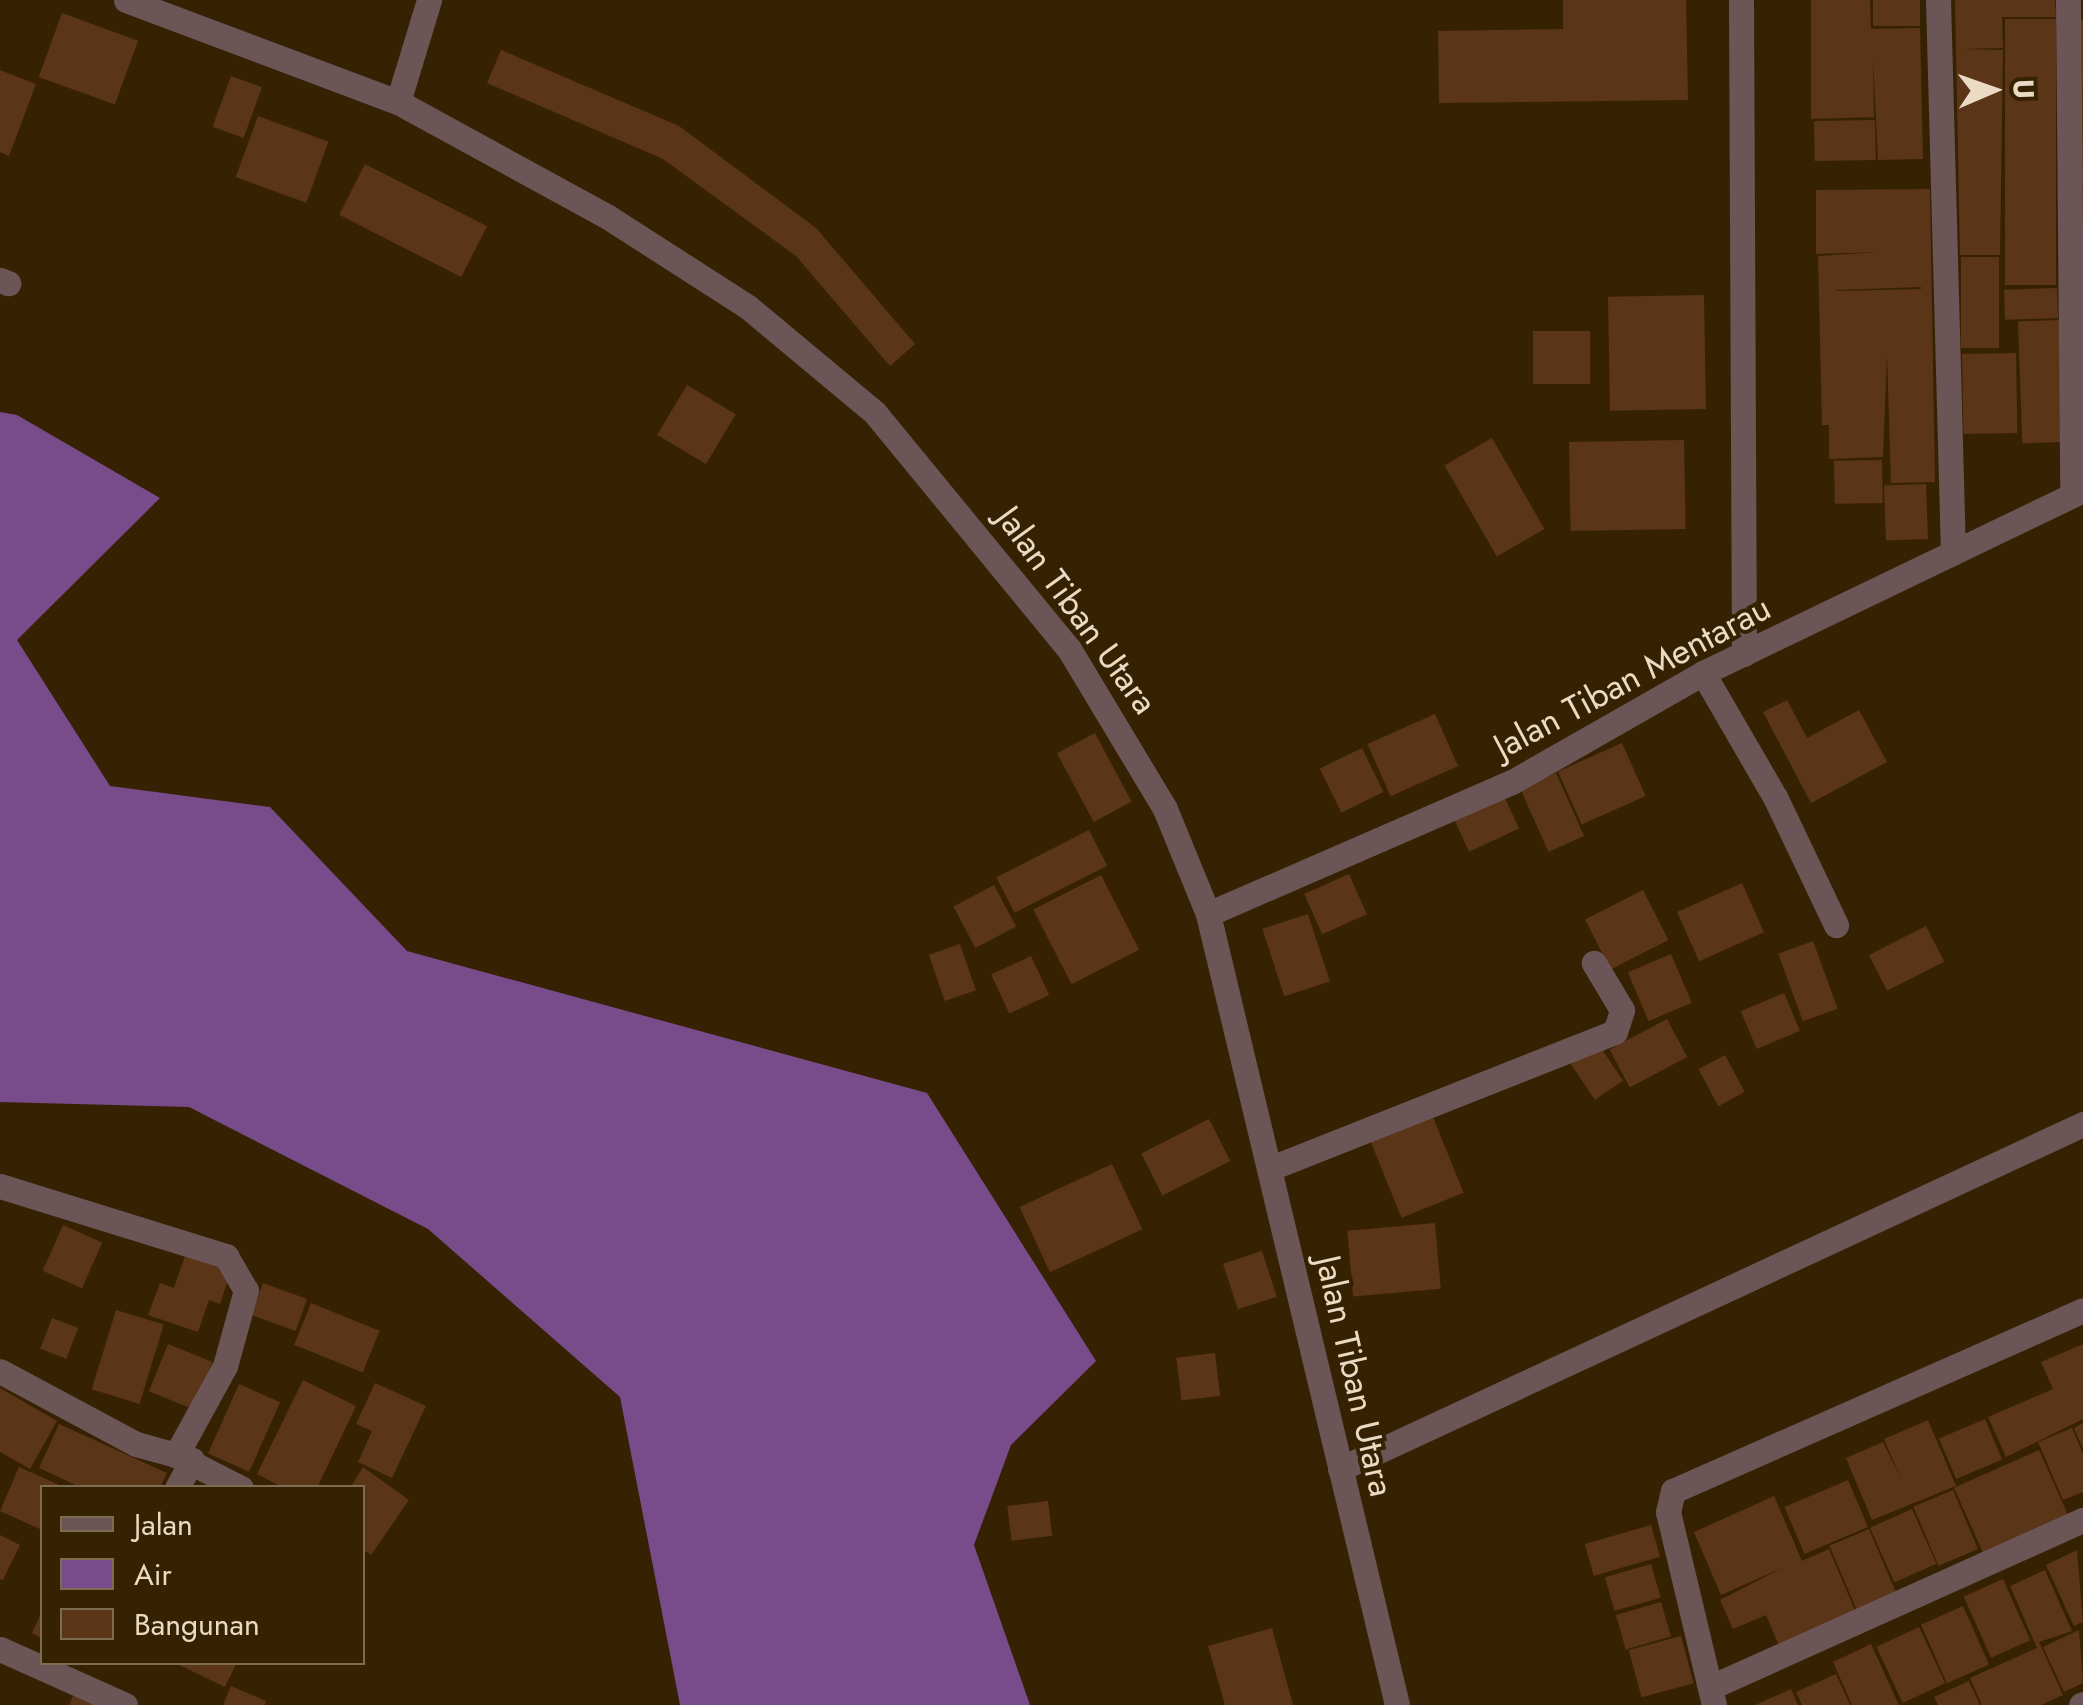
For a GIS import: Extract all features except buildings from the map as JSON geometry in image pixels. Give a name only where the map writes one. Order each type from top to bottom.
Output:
[{"type":"street","name":"Jalan Tiban Utara","points":[[126,0],[398,102],[685,264],[748,307],[874,414],[1069,649],[1164,809],[1208,914],[1397,1705]]},
{"type":"street","points":[[398,102],[430,0]]},
{"type":"street","points":[[1741,0],[1744,654]]},
{"type":"street","points":[[1938,0],[1952,553]]},
{"type":"street","points":[[2068,0],[2078,492]]},
{"type":"street","name":"Jalan Tiban Mentarau","points":[[1208,914],[1512,782],[1704,673],[2078,492]]},
{"type":"street","points":[[1704,673],[1776,797],[1836,924]]},
{"type":"street","points":[[1270,1168],[1615,1032],[1622,1010],[1594,963]]},
{"type":"street","points":[[1340,1469],[2083,1124]]},
{"type":"street","points":[[0,1186],[226,1256],[238,1268],[245,1310],[184,1458],[178,1485]]},
{"type":"street","points":[[2083,1310],[1673,1491],[1668,1512],[1712,1696],[2083,1520]]},
{"type":"street","points":[[0,1371],[136,1444],[184,1458],[235,1485]]},
{"type":"street","points":[[0,1649],[125,1705]]},
{"type":"water","points":[[0,412],[17,415],[160,498],[17,640],[110,786],[270,807],[407,951],[927,1093],[1096,1361],[1011,1445],[974,1545],[1030,1705],[680,1705],[620,1397],[428,1229],[189,1107],[0,1102]]}]
